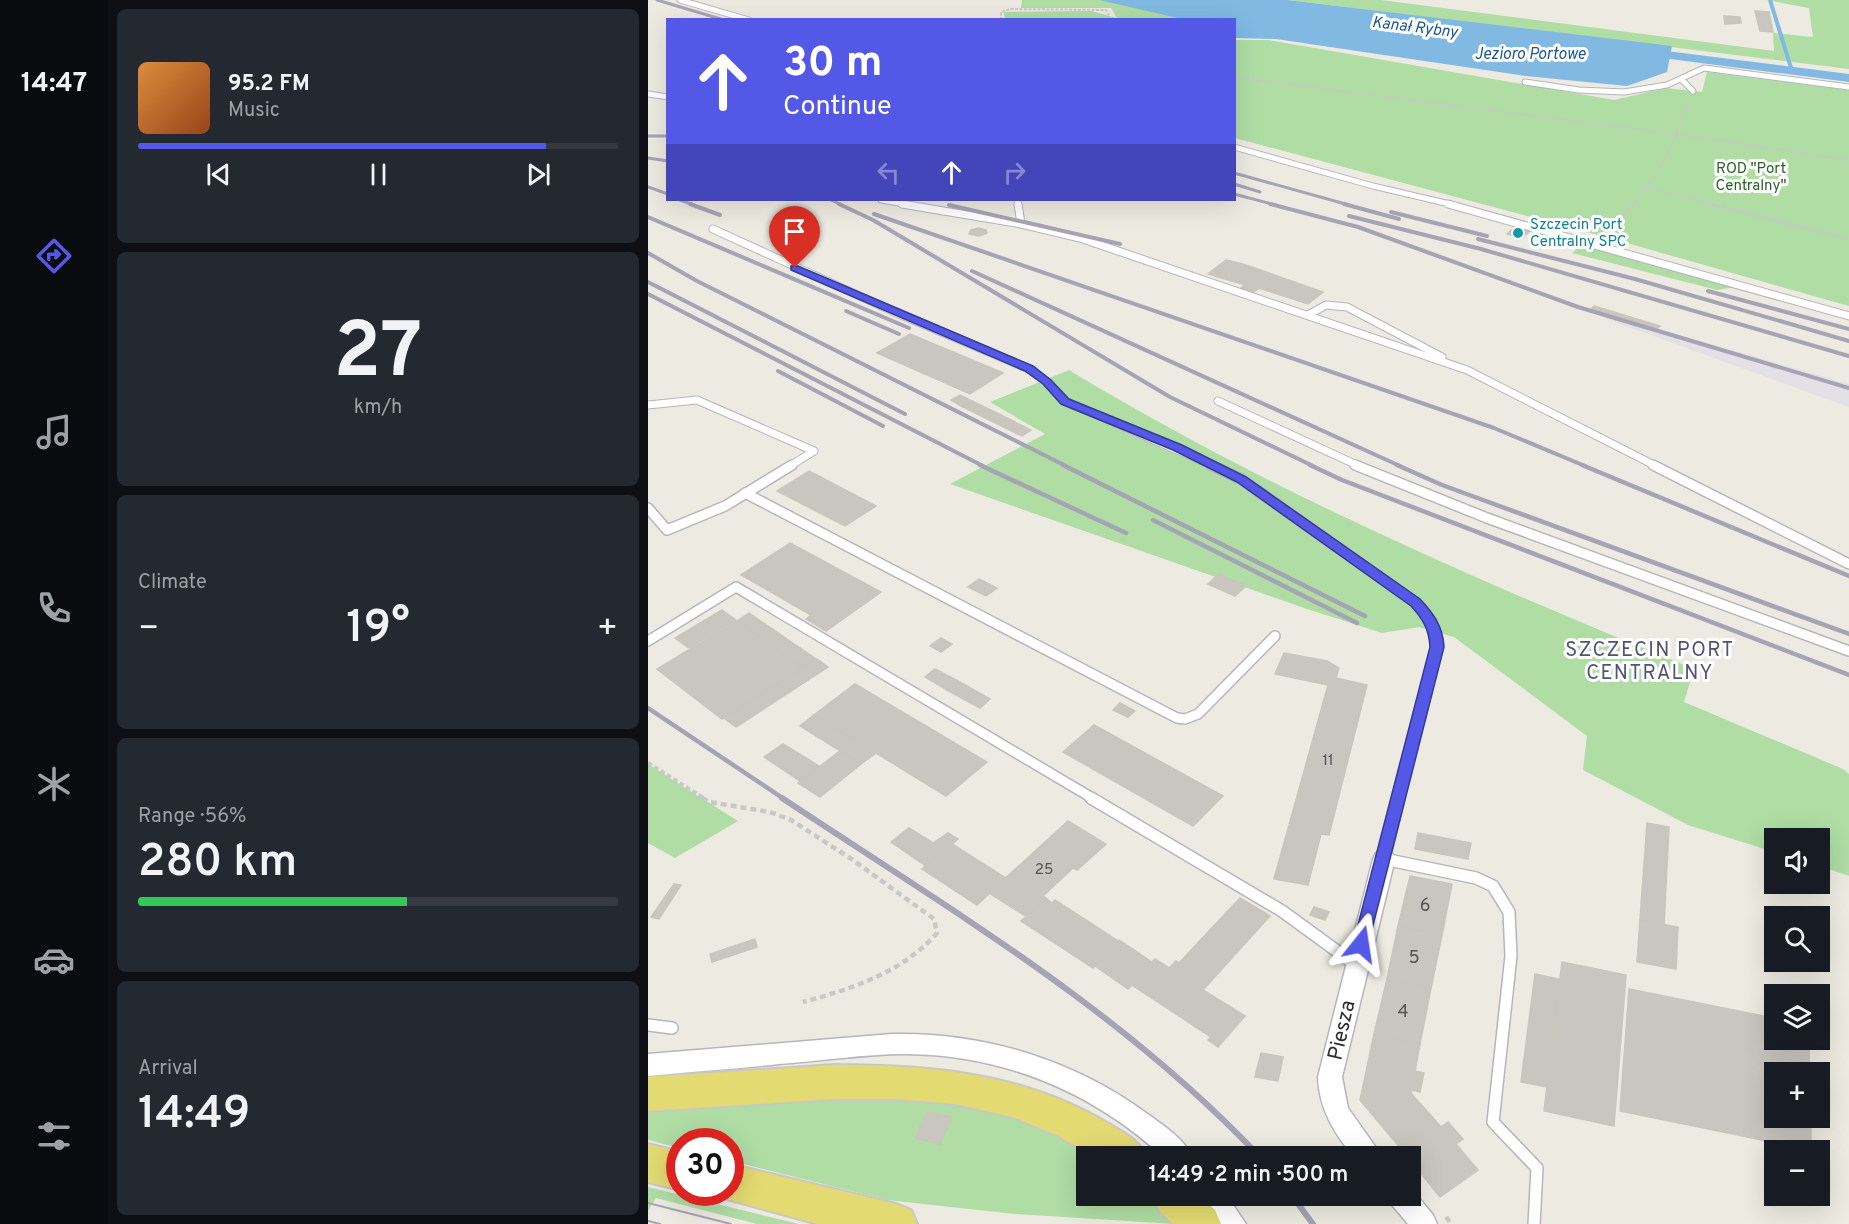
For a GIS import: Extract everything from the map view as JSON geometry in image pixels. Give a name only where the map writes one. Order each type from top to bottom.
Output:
[{"type":"main road","points":[[648,1094],[811,1081],[890,1080],[935,1084],[1009,1098],[1062,1120],[1108,1146]]},
{"type":"main road","points":[[648,1163],[666,1168]]},
{"type":"main road","points":[[744,1186],[896,1224]]},
{"type":"main road","points":[[1183,1206],[1200,1224]]},
{"type":"street","name":"Piesza","points":[[1374,1146],[1337,1115],[1330,1092],[1334,1055],[1384,859]]},
{"type":"street","points":[[648,1065],[907,1044],[988,1053],[1038,1066],[1095,1092],[1146,1126],[1168,1146]]},
{"type":"street","points":[[1220,1206],[1233,1224]]},
{"type":"street","points":[[1409,1206],[1424,1224]]},
{"type":"lane","points":[[680,0],[742,18]]},
{"type":"lane","points":[[1525,82],[1579,90],[1624,93],[1647,90],[1681,79],[1704,68],[1849,87]]},
{"type":"lane","points":[[1681,79],[1693,91]]},
{"type":"lane","points":[[648,94],[666,97]]},
{"type":"lane","points":[[1236,148],[1849,316]]},
{"type":"lane","points":[[1418,207],[1427,199]]},
{"type":"lane","points":[[887,201],[1021,224],[1105,245],[1458,367]]},
{"type":"lane","points":[[1017,201],[1021,224]]},
{"type":"lane","points":[[713,229],[888,310],[1029,369],[1047,382],[1065,401],[1227,471],[1256,489],[1415,602],[1432,622],[1438,639],[1437,647],[1384,859],[1476,878],[1492,886],[1509,912],[1511,956],[1493,1122],[1537,1168],[1534,1224]]},
{"type":"lane","points":[[1308,315],[1322,304],[1332,303],[1347,307],[1458,367],[1849,564]]},
{"type":"lane","points":[[648,405],[697,400],[814,450],[746,493],[685,525],[667,530],[648,508]]},
{"type":"lane","points":[[1218,400],[1354,464],[1446,502],[1849,651]]},
{"type":"lane","points":[[746,493],[896,572],[947,595],[1177,718],[1185,720],[1198,714],[1275,636]]},
{"type":"lane","points":[[648,641],[736,587],[1263,899],[1356,965]]},
{"type":"lane","points":[[648,1025],[672,1028]]},
{"type":"path","points":[[1000,18],[1000,12],[1010,9],[1106,10],[1109,15]]},
{"type":"path","points":[[1236,80],[1246,79],[1677,134],[1849,160]]},
{"type":"path","points":[[1602,236],[1649,188],[1677,134],[1693,91]]},
{"type":"path","points":[[1649,188],[1849,239]]},
{"type":"path","points":[[648,763],[708,802],[770,812],[791,820],[854,860],[934,919],[937,933],[923,949],[860,983],[831,995],[803,1002]]},
{"type":"shaded area","points":[[1610,315],[1849,384],[1849,407],[1607,319]]},
{"type":"green space","points":[[1022,0],[1108,0],[1178,18],[1117,18],[1111,8],[1021,8]]},
{"type":"green space","points":[[1287,0],[1381,0],[1774,51],[1773,33],[1813,37],[1809,8],[1766,0],[1849,0],[1849,69]]},
{"type":"green space","points":[[1091,11],[1117,18],[1005,18],[1004,12]]},
{"type":"green space","name":"ROD \"Port Centralny\"","points":[[1236,40],[1269,40],[1614,100],[1666,88],[1702,92],[1707,72],[1849,90],[1849,306],[1602,236],[1236,138]]},
{"type":"green space","points":[[1580,246],[1593,247],[1735,287],[1717,290],[1572,253]]},
{"type":"green space","points":[[1069,370],[1220,455],[1376,532],[1455,568],[1694,669],[1684,702],[1843,769],[1849,774],[1849,876],[1830,869],[1830,828],[1764,828],[1764,849],[1688,825],[1583,770],[1587,736],[1454,637],[1419,627],[1382,633],[950,484],[1045,434],[990,402]]},
{"type":"green space","points":[[648,764],[738,821],[675,858],[648,843]]},
{"type":"green space","points":[[850,1090],[1005,1109],[1076,1146],[1076,1206],[1156,1206],[1174,1224],[1015,1214],[887,1200],[744,1164],[744,1128],[666,1128],[666,1145],[648,1140],[648,1105]]},
{"type":"green space","points":[[648,1187],[666,1191],[666,1201],[656,1198],[648,1211]]},
{"type":"green space","points":[[687,1206],[726,1206],[799,1224],[757,1224]]},
{"type":"water","name":"Jezioro Portowe","points":[[1099,0],[1287,0],[1672,46],[1667,72],[1627,86],[1526,76],[1276,39],[1236,38],[1236,18],[1178,18]]},
{"type":"building","points":[[1755,11],[1769,12],[1773,32],[1760,31]]},
{"type":"building","points":[[1724,16],[1740,17],[1741,23],[1725,24]]},
{"type":"building","name":"Szczecin Port Centralny SPC","points":[[1515,227],[1530,231],[1522,238],[1507,234]]},
{"type":"building","points":[[979,228],[986,230],[987,233],[979,236],[969,234],[971,230]]},
{"type":"building","points":[[1226,260],[1323,292],[1308,304],[1259,288],[1254,292],[1241,288],[1245,285],[1208,274]]},
{"type":"building","points":[[1594,306],[1660,326],[1657,329],[1591,309]]},
{"type":"building","points":[[910,334],[1003,373],[970,394],[877,353]]},
{"type":"building","points":[[960,395],[972,401],[963,407],[951,400]]},
{"type":"building","points":[[972,401],[999,414],[989,420],[963,407]]},
{"type":"building","points":[[999,414],[1031,430],[1022,436],[989,420]]},
{"type":"building","points":[[809,471],[876,506],[845,526],[777,491]]},
{"type":"building","points":[[790,543],[881,592],[826,631],[806,619],[811,615],[741,575]]},
{"type":"building","points":[[1219,574],[1246,586],[1235,596],[1208,584]]},
{"type":"building","points":[[979,579],[997,588],[986,596],[968,587]]},
{"type":"building","points":[[722,610],[736,620],[689,648],[675,638]]},
{"type":"building","points":[[749,613],[816,659],[803,668],[737,621]]},
{"type":"building","points":[[737,621],[803,668],[722,719],[657,669]]},
{"type":"building","points":[[941,638],[952,644],[941,652],[930,646]]},
{"type":"building","points":[[1284,653],[1327,661],[1339,668],[1336,678],[1367,685],[1329,835],[1321,834],[1308,885],[1274,879],[1328,685],[1275,674]]},
{"type":"building","points":[[817,659],[828,667],[736,727],[724,718]]},
{"type":"building","points":[[935,669],[958,681],[947,690],[925,677]]},
{"type":"building","points":[[958,681],[990,699],[980,708],[947,690]]},
{"type":"building","points":[[855,684],[987,762],[946,796],[814,715]]},
{"type":"building","points":[[1120,703],[1135,711],[1128,717],[1113,710]]},
{"type":"building","points":[[814,715],[876,753],[861,764],[800,726]]},
{"type":"building","points":[[1094,725],[1223,796],[1193,826],[1063,752]]},
{"type":"building","points":[[783,744],[819,766],[800,781],[764,757]]},
{"type":"building","points":[[840,751],[861,764],[820,797],[798,783]]},
{"type":"building","points":[[1068,821],[1106,844],[1077,870],[1073,868],[1043,896],[1047,899],[1027,917],[989,893]]},
{"type":"building","points":[[1647,823],[1669,827],[1664,925],[1640,920]]},
{"type":"building","points":[[909,828],[933,843],[948,833],[958,839],[926,866],[891,842]]},
{"type":"building","points":[[1418,833],[1471,843],[1468,859],[1415,849]]},
{"type":"building","points":[[952,844],[1006,878],[977,905],[922,869]]},
{"type":"building","points":[[1410,876],[1452,884],[1442,935],[1398,926]]},
{"type":"building","points":[[674,884],[681,885],[659,919],[651,917]]},
{"type":"building","points":[[1240,898],[1270,916],[1203,990],[1245,1016],[1218,1047],[1208,1040],[1211,1037],[1132,985],[1128,989],[1095,966],[1119,940],[1152,962],[1155,959],[1169,968],[1176,961],[1179,963]]},
{"type":"building","points":[[1047,899],[1052,903],[1055,900],[1118,941],[1093,968],[1021,921]]},
{"type":"building","points":[[1314,907],[1329,912],[1325,920],[1310,915]]},
{"type":"building","points":[[1640,920],[1678,927],[1676,969],[1637,962]]},
{"type":"building","points":[[1398,926],[1442,935],[1431,988],[1387,979]]},
{"type":"building","points":[[755,939],[757,947],[712,962],[710,954]]},
{"type":"building","points":[[1562,962],[1626,975],[1614,1126],[1544,1111]]},
{"type":"building","points":[[1535,974],[1559,979],[1547,1087],[1521,1082]]},
{"type":"building","points":[[1387,979],[1431,988],[1420,1044],[1374,1034]]},
{"type":"building","points":[[1629,989],[1764,1016],[1764,1050],[1809,1050],[1809,1062],[1764,1062],[1764,1128],[1811,1128],[1811,1140],[1764,1140],[1620,1111]]},
{"type":"building","points":[[1374,1034],[1420,1044],[1415,1071],[1424,1073],[1420,1092],[1412,1090],[1411,1093],[1441,1127],[1448,1122],[1463,1139],[1456,1144],[1478,1170],[1440,1197],[1421,1174],[1421,1146],[1399,1146],[1360,1100]]},
{"type":"building","points":[[1261,1053],[1283,1057],[1278,1081],[1255,1077]]},
{"type":"building","points":[[927,1112],[952,1117],[940,1144],[915,1138]]},
{"type":"waterway","points":[[1770,0],[1792,71]]},
{"type":"waterway","name":"Kanał Rybny","points":[[1643,52],[1849,78]]},
{"type":"tram line","points":[[648,1203],[731,1224]]},
{"type":"tram line","points":[[648,1221],[660,1224]]},
{"type":"railway","points":[[657,0],[717,18]]},
{"type":"railway","points":[[648,136],[666,136]]},
{"type":"railway","points":[[648,158],[666,161]]},
{"type":"railway","points":[[1236,174],[1349,205]]},
{"type":"railway","points":[[1236,185],[1260,192]]},
{"type":"railway","points":[[648,187],[666,193]]},
{"type":"railway","points":[[1236,195],[1276,205]]},
{"type":"railway","points":[[683,201],[694,205]]},
{"type":"railway","points":[[833,201],[842,205]]},
{"type":"railway","points":[[690,204],[720,215]]},
{"type":"railway","points":[[839,204],[873,220],[1170,397],[1313,466]]},
{"type":"railway","points":[[1270,204],[1358,227],[1578,307],[1849,388]]},
{"type":"railway","points":[[1344,204],[1399,219]]},
{"type":"railway","points":[[949,205],[1120,244]]},
{"type":"railway","points":[[1391,212],[1487,236]]},
{"type":"railway","points":[[874,214],[1494,428],[1585,466]]},
{"type":"railway","points":[[1349,216],[1481,249],[1849,356]]},
{"type":"railway","points":[[648,217],[909,328]]},
{"type":"railway","points":[[1478,239],[1635,279],[1849,341]]},
{"type":"railway","points":[[648,253],[697,281],[1066,466]]},
{"type":"railway","points":[[972,271],[1400,466]]},
{"type":"railway","points":[[648,282],[905,414]]},
{"type":"railway","points":[[1708,291],[1849,329]]},
{"type":"railway","points":[[648,294],[983,466]]},
{"type":"railway","points":[[846,311],[899,334]]},
{"type":"railway","points":[[778,371],[883,426]]},
{"type":"railway","points":[[980,465],[1126,533]]},
{"type":"railway","points":[[1063,465],[1365,616]]},
{"type":"railway","points":[[1310,465],[1342,480],[1849,675]]},
{"type":"railway","points":[[1397,465],[1442,485],[1849,634]]},
{"type":"railway","points":[[1582,465],[1849,576]]},
{"type":"railway","points":[[1153,520],[1357,623]]},
{"type":"railway","points":[[648,708],[784,799]]},
{"type":"railway","points":[[782,798],[970,921],[1091,1007],[1205,1103],[1249,1146]]},
{"type":"railway","points":[[1300,1206],[1313,1224]]},
{"type":"place","name":"Szczecin Port Centralny SPC","points":[[1518,233]]},
{"type":"district","name":"SZCZECIN PORT CENTRALNY","points":[[1650,660]]},
{"type":"route","points":[[795,268],[1029,369],[1047,382],[1065,401],[1177,448],[1241,479],[1415,602],[1425,612],[1436,631],[1437,647],[1361,944]]}]
